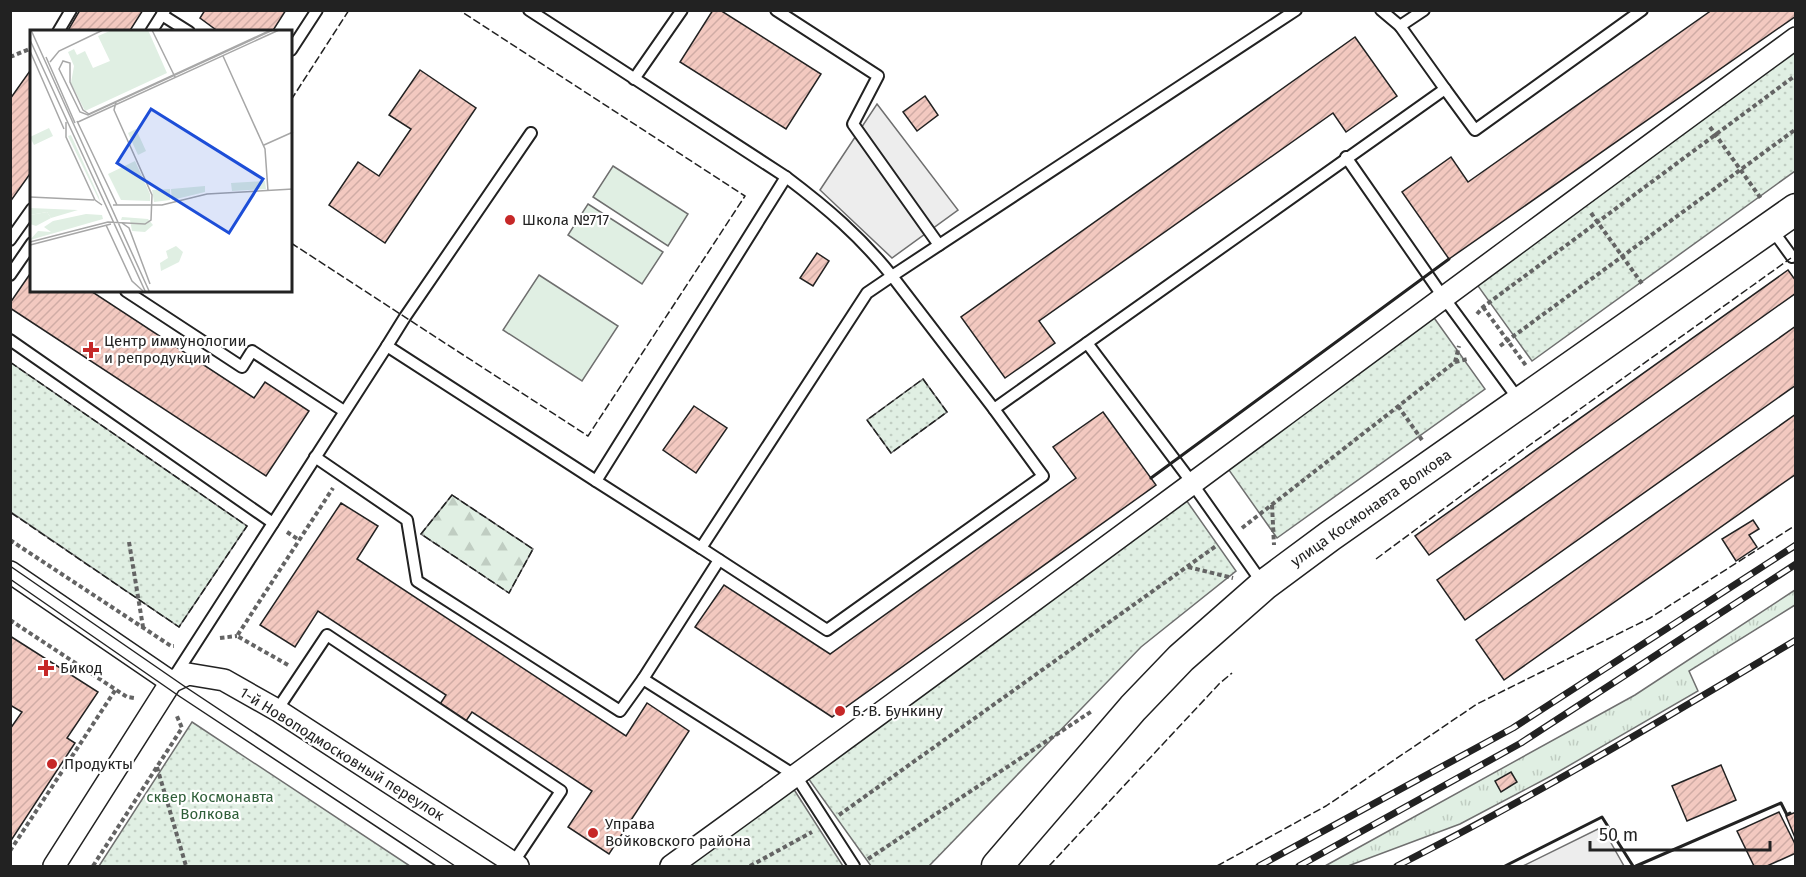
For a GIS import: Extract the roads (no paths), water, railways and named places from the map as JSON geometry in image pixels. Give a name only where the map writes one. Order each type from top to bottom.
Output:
[{"type":"main road","name":"улица Космонавта Волкова","points":[[997,867],[1133,708],[1181,657],[1264,585],[1339,529],[1521,402],[1766,213],[1796,209]]},
{"type":"street","points":[[671,867],[1796,38]]},
{"type":"street","points":[[10,572],[171,682],[54,867]]},
{"type":"street","name":"1-й Новоподмосковный переулок","points":[[171,682],[188,674],[224,680],[277,710],[515,865]]},
{"type":"lane","points":[[58,30],[71,10]]},
{"type":"lane","points":[[292,48],[317,10]]},
{"type":"lane","points":[[387,346],[827,630],[1043,476],[870,248],[822,204],[786,177],[529,10]]},
{"type":"lane","points":[[634,79],[682,10]]},
{"type":"lane","points":[[776,10],[878,76],[853,124],[939,244]]},
{"type":"lane","points":[[701,548],[867,293],[1296,10]]},
{"type":"lane","points":[[1381,10],[1400,26],[1475,130],[1642,10]]},
{"type":"lane","points":[[1400,26],[1424,10]]},
{"type":"lane","points":[[152,30],[163,13],[186,30]]},
{"type":"lane","points":[[994,409],[1445,89]]},
{"type":"lane","points":[[171,682],[405,317],[531,133]]},
{"type":"lane","points":[[1346,158],[1521,402]]},
{"type":"lane","points":[[596,480],[786,177]]},
{"type":"lane","points":[[10,240],[30,212]]},
{"type":"lane","points":[[1766,213],[1792,257]]},
{"type":"lane","points":[[10,275],[30,246]]},
{"type":"lane","points":[[128,292],[242,367],[252,351],[344,411]]},
{"type":"lane","points":[[10,340],[273,522]]},
{"type":"lane","points":[[1087,343],[1264,585]]},
{"type":"lane","points":[[315,457],[407,520],[417,580],[620,711],[719,560]]},
{"type":"lane","points":[[277,710],[327,635],[561,790],[515,865]]},
{"type":"lane","points":[[643,679],[796,776],[854,867]]},
{"type":"tram line","points":[[10,566],[184,686],[455,866]]},
{"type":"tram line","points":[[10,579],[179,696],[436,866]]},
{"type":"railway","points":[[1259,866],[1513,728],[1796,545]]},
{"type":"railway","points":[[1299,866],[1521,743],[1796,564]]},
{"type":"railway","points":[[1397,866],[1548,785],[1796,640]]},
{"type":"place","name":"Школа №717","points":[[510,220]]},
{"type":"place","name":"Центр иммунологии и репродукции","points":[[91,350]]},
{"type":"place","name":"Бикод","points":[[46,668]]},
{"type":"place","name":"Б. В. Бункину","points":[[840,711]]},
{"type":"place","name":"Продукты","points":[[52,764]]},
{"type":"place","name":"Управа Войковского района","points":[[593,833]]},
{"type":"park label","name":"сквер Космонавта Волкова","points":[[210,806]]}]
